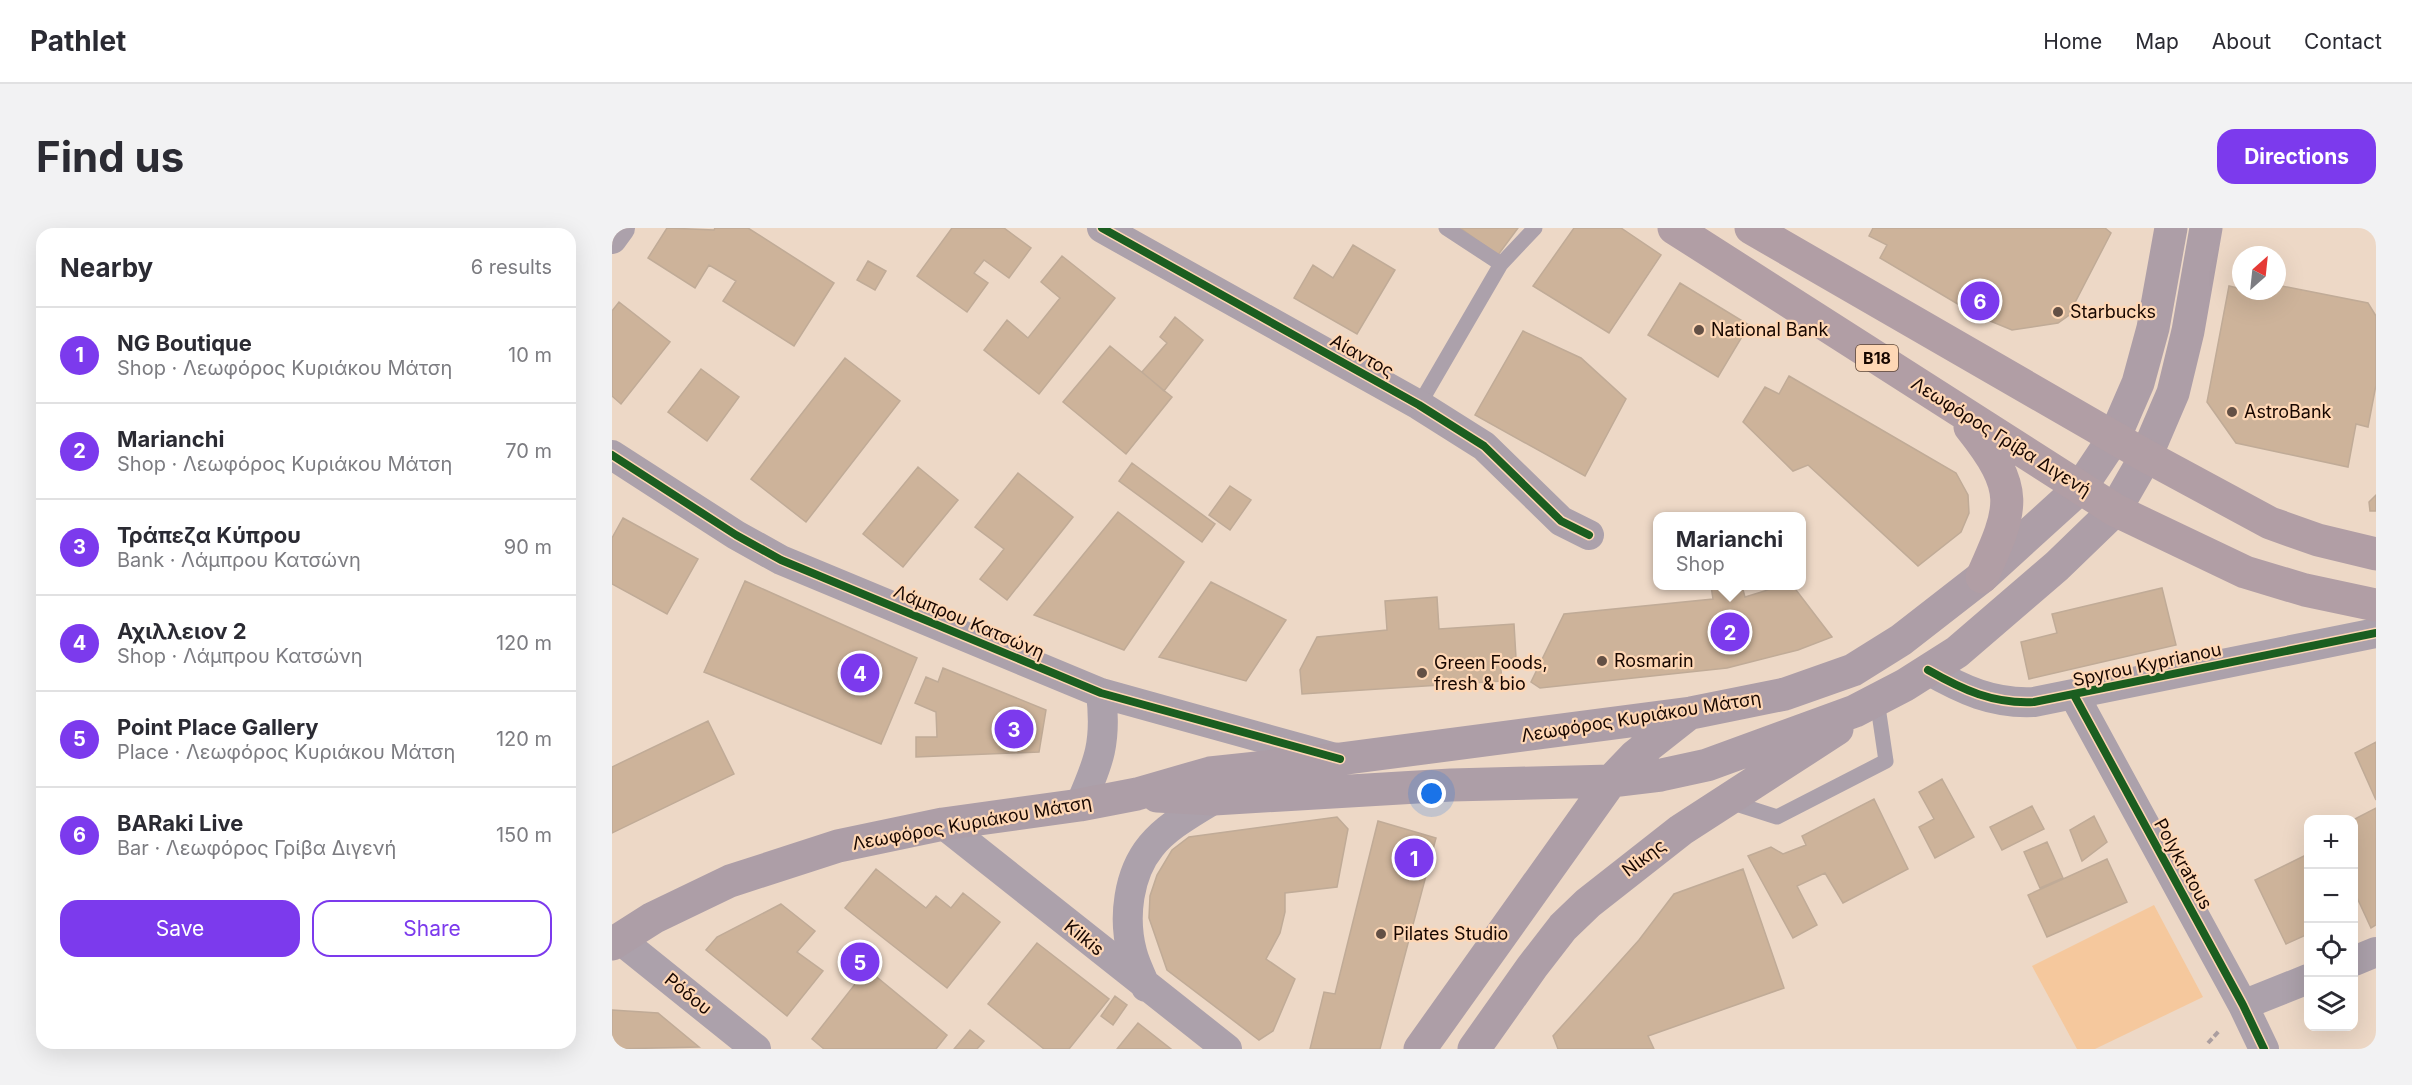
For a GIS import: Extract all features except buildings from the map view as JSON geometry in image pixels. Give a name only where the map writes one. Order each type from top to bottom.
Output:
[{"type":"main road","name":"Λεωφόρος Γρίβα Διγενή","points":[[1674,228],[2115,510]]},
{"type":"main road","points":[[1751,228],[2115,436],[2146,456],[2271,523],[2318,540],[2376,554]]},
{"type":"main road","name":"Λεωφόρος Κυριάκου Μάτση","points":[[616,941],[685,902],[783,862],[838,846],[943,824],[1080,806],[1137,794],[1210,773],[1340,759],[1691,712],[1785,694],[1853,670],[1901,640],[1982,578],[2081,488],[2115,436],[2141,372],[2153,328],[2171,228]]},
{"type":"main road","name":"Λεωφόρος Κυριάκου Μάτση","points":[[1137,794],[1214,799],[1430,786],[1611,781],[1661,775],[1707,765],[1866,705],[1957,652],[2082,544],[2115,510],[2146,456],[2173,393],[2188,331],[2206,228]]},
{"type":"main road","points":[[1956,409],[1995,459],[2005,483],[2005,517],[2001,536],[1982,578]]},
{"type":"main road","name":"B18","points":[[2115,510],[2245,572],[2305,590],[2376,605]]},
{"type":"main road","name":"Νίκης","points":[[1484,1043],[1532,967],[1563,927],[1587,903],[1662,844],[1822,740],[1866,705]]},
{"type":"main road","points":[[1420,1049],[1611,781],[1635,756],[1691,712]]},
{"type":"street","points":[[612,239],[620,228]]},
{"type":"street","name":"Αίαντος","points":[[1102,228],[1419,405],[1484,446],[1561,521],[1589,535]]},
{"type":"street","name":"Λάμπρου Κατσώνη","points":[[612,455],[736,535],[781,560],[1101,693],[1340,759]]},
{"type":"street","name":"Spyrou Kyprianou","points":[[1928,670],[1975,694],[2004,703],[2034,702],[2376,633]]},
{"type":"street","points":[[1080,806],[1103,746],[1104,721],[1101,693]]},
{"type":"street","name":"Polykratous","points":[[2074,695],[2243,1005],[2264,1049]]},
{"type":"street","points":[[1146,987],[1132,953],[1129,935],[1129,910],[1138,866],[1151,845],[1173,825],[1214,799]]},
{"type":"street","name":"Kilkis","points":[[943,824],[1227,1049]]},
{"type":"street","name":"Ρόδου","points":[[616,941],[756,1049]]},
{"type":"street","points":[[2358,959],[2376,952]]},
{"type":"street","points":[[2243,1005],[2304,981]]},
{"type":"lane","points":[[1446,228],[1501,264]]},
{"type":"lane","points":[[1419,405],[1501,264],[1535,228]]},
{"type":"lane","points":[[1726,801],[1777,817],[1886,761],[1866,705]]},
{"type":"shaded area","points":[[2154,905],[2203,997],[2095,1049],[2077,1049],[2032,966]]},
{"type":"cycle path","points":[[1102,228],[1419,405],[1484,446],[1561,521],[1589,535]]},
{"type":"cycle path","points":[[612,455],[736,535],[781,560],[1101,693],[1340,759]]},
{"type":"cycle path","points":[[1928,670],[1954,684],[1992,698],[2034,702],[2376,633]]},
{"type":"cycle path","points":[[2074,695],[2243,1005],[2264,1049]]},
{"type":"place","name":"BARaki Live","points":[[1980,301]]},
{"type":"place","name":"Starbucks","points":[[2058,312]]},
{"type":"place","name":"National Bank","points":[[1699,330]]},
{"type":"place","name":"AstroBank","points":[[2232,412]]},
{"type":"place","name":"Marianchi","points":[[1730,632]]},
{"type":"place","name":"Rosmarin","points":[[1602,661]]},
{"type":"place","name":"Αχιλλειον 2","points":[[860,673]]},
{"type":"place","name":"Green Foods, fresh & bio","points":[[1422,673]]},
{"type":"place","name":"Τράπεζα Κύπρου","points":[[1014,729]]},
{"type":"place","name":"NG Boutique","points":[[1414,858]]},
{"type":"place","name":"Pilates Studio","points":[[1381,934]]},
{"type":"place","name":"Point Place Gallery","points":[[860,962]]}]
